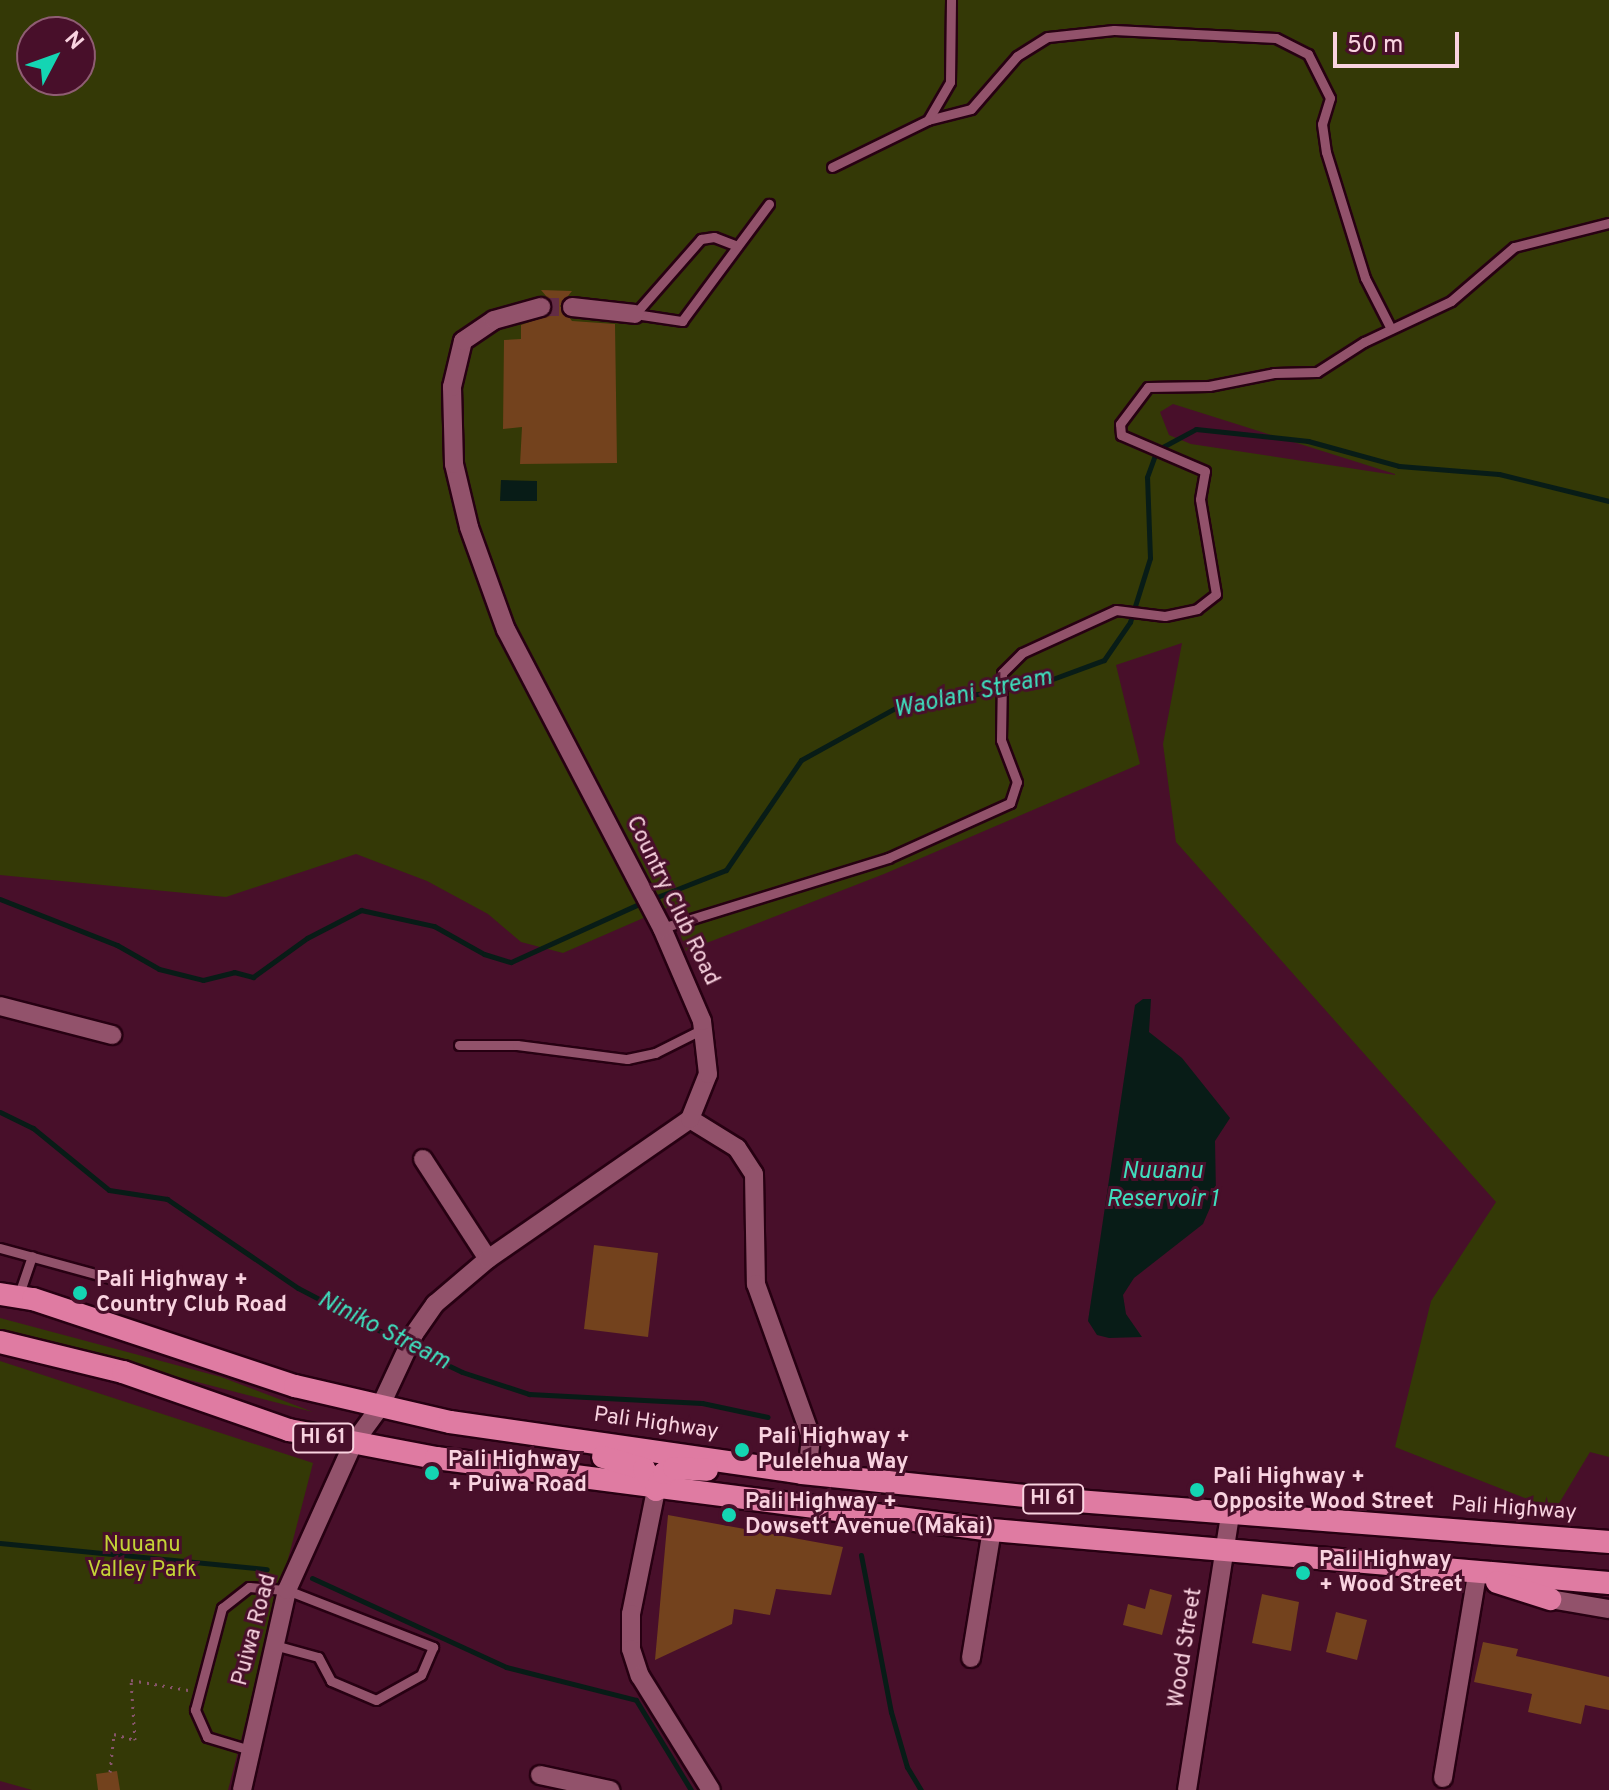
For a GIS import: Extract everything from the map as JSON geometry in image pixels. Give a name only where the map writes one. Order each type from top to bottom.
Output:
[{"type":"highway","name":"Pali Highway","points":[[9,1295],[295,1386],[380,1407],[544,1435],[805,1473],[1230,1514],[1609,1542]]},
{"type":"highway","name":"HI 61","points":[[0,1342],[123,1372],[289,1430],[353,1444],[656,1490],[992,1530],[1226,1553],[1609,1583]]},
{"type":"highway","points":[[544,1435],[559,1449],[628,1460],[644,1469],[656,1490]]},
{"type":"highway","points":[[656,1490],[664,1473],[674,1468],[788,1483],[805,1473]]},
{"type":"highway","points":[[1477,1574],[1550,1599]]},
{"type":"street","name":"Country Club Road","points":[[541,307],[494,320],[463,341],[452,387],[454,464],[477,552],[506,630],[641,882],[703,1029],[708,1074],[690,1119]]},
{"type":"street","points":[[572,307],[635,314]]},
{"type":"street","points":[[0,1006],[112,1035]]},
{"type":"street","points":[[353,1444],[380,1407],[414,1334],[435,1304],[488,1259],[690,1119],[737,1148],[754,1174],[756,1284],[811,1437],[805,1473]]},
{"type":"street","points":[[423,1159],[488,1259]]},
{"type":"street","name":"Puiwa Road","points":[[242,1790],[287,1590],[353,1444]]},
{"type":"street","points":[[656,1490],[631,1614],[631,1649],[640,1676],[711,1790]]},
{"type":"street","name":"Wood Street","points":[[1187,1790],[1230,1514]]},
{"type":"street","points":[[971,1658],[992,1530]]},
{"type":"street","points":[[1443,1778],[1477,1574]]},
{"type":"street","points":[[1550,1599],[1609,1609]]},
{"type":"street","points":[[540,1775],[610,1790]]},
{"type":"lane","points":[[928,120],[950,82],[951,0]]},
{"type":"lane","points":[[832,167],[928,120],[971,109],[1017,56],[1048,37],[1114,30],[1276,38],[1308,54],[1330,98],[1322,124],[1326,152],[1365,278],[1391,329]]},
{"type":"lane","points":[[635,314],[682,321],[769,204]]},
{"type":"lane","points":[[659,922],[888,858],[1010,803],[1017,782],[1001,740],[1002,673],[1022,653],[1116,610],[1165,616],[1197,609],[1216,594],[1200,499],[1205,471],[1121,435],[1120,424],[1148,387],[1209,386],[1274,373],[1317,372],[1391,329],[1451,301],[1514,247],[1609,223]]},
{"type":"lane","points":[[635,314],[701,239],[714,237],[737,246]]},
{"type":"lane","points":[[459,1045],[517,1045],[627,1059],[655,1053],[703,1029]]},
{"type":"lane","points":[[0,1248],[117,1280]]},
{"type":"lane","points":[[9,1295],[32,1256]]},
{"type":"lane","points":[[250,1750],[207,1737],[195,1710],[222,1608],[249,1587],[287,1590],[433,1647],[421,1675],[376,1700],[331,1681],[318,1657],[274,1645]]},
{"type":"path","points":[[110,1772],[114,1734],[135,1740],[131,1680],[199,1693]]},
{"type":"green space","points":[[0,0],[1609,0],[1609,1457],[1590,1452],[1555,1510],[1395,1447],[1431,1301],[1496,1202],[1176,842],[1163,744],[1182,643],[1116,665],[1140,764],[884,874],[686,951],[671,906],[563,953],[521,942],[488,914],[427,881],[356,854],[226,897],[0,875]],"holes":[[[1173,404],[1395,474],[1191,444],[1169,435],[1160,412]]]},
{"type":"green space","points":[[0,1318],[221,1377],[313,1412],[0,1331]]},
{"type":"green space","name":"Nuuanu Valley Park","points":[[0,1361],[313,1463],[228,1790],[32,1790],[0,1781]]},
{"type":"water","points":[[501,480],[537,481],[537,501],[500,501]]},
{"type":"water","name":"Nuuanu Reservoir 1","points":[[1143,999],[1151,999],[1149,1032],[1182,1058],[1230,1118],[1215,1141],[1216,1194],[1203,1224],[1134,1278],[1123,1295],[1126,1314],[1142,1337],[1109,1338],[1097,1335],[1088,1321],[1135,1005]]},
{"type":"building","points":[[541,290],[572,291],[560,306],[572,321],[615,324],[617,463],[520,464],[522,427],[503,429],[504,340],[521,339],[521,325],[550,315],[552,303]]},
{"type":"building","points":[[594,1245],[658,1253],[648,1337],[584,1329]]},
{"type":"building","points":[[668,1515],[843,1547],[831,1595],[776,1589],[770,1615],[734,1609],[732,1624],[655,1660]]},
{"type":"building","points":[[1150,1589],[1172,1595],[1162,1635],[1123,1625],[1128,1604],[1145,1609]]},
{"type":"building","points":[[1262,1594],[1299,1602],[1291,1651],[1252,1643]]},
{"type":"building","points":[[1336,1612],[1367,1620],[1357,1660],[1326,1652]]},
{"type":"building","points":[[1483,1642],[1518,1649],[1516,1656],[1609,1677],[1609,1710],[1585,1705],[1581,1724],[1528,1712],[1532,1694],[1474,1682]]},
{"type":"building","points":[[117,1771],[120,1790],[98,1790],[96,1774]]},
{"type":"waterway","name":"Waolani Stream","points":[[652,899],[726,870],[801,760],[897,707],[1039,684],[1104,660],[1130,622],[1150,558],[1147,477],[1157,450],[1196,429],[1308,441],[1399,466],[1499,474],[1609,501]]},
{"type":"waterway","name":"Waolani Stream","points":[[0,899],[117,945],[159,969],[203,980],[234,972],[253,977],[307,938],[361,910],[434,926],[484,954],[511,962],[643,902]]},
{"type":"waterway","name":"Niniko Stream","points":[[0,1112],[33,1128],[109,1190],[167,1199],[298,1288],[403,1343]]},
{"type":"waterway","name":"Niniko Stream","points":[[412,1348],[462,1372],[529,1394],[702,1403],[768,1417]]},
{"type":"waterway","points":[[0,1543],[267,1569]]},
{"type":"waterway","name":"Niniko Stream","points":[[861,1555],[891,1712],[907,1767],[921,1790]]},
{"type":"waterway","points":[[312,1578],[506,1667],[636,1700],[691,1790]]},
{"type":"tunnel","points":[[541,307],[572,307]]},
{"type":"place","name":"Pali Highway + Country Club Road","points":[[80,1293]]},
{"type":"place","name":"Pali Highway + Pulelehua Way","points":[[742,1450]]},
{"type":"place","name":"Pali Highway + Puiwa Road","points":[[432,1473]]},
{"type":"place","name":"Pali Highway + Opposite Wood Street","points":[[1197,1490]]},
{"type":"place","name":"Pali Highway + Dowsett Avenue (Makai)","points":[[729,1515]]},
{"type":"place","name":"Pali Highway + Wood Street","points":[[1303,1573]]}]
